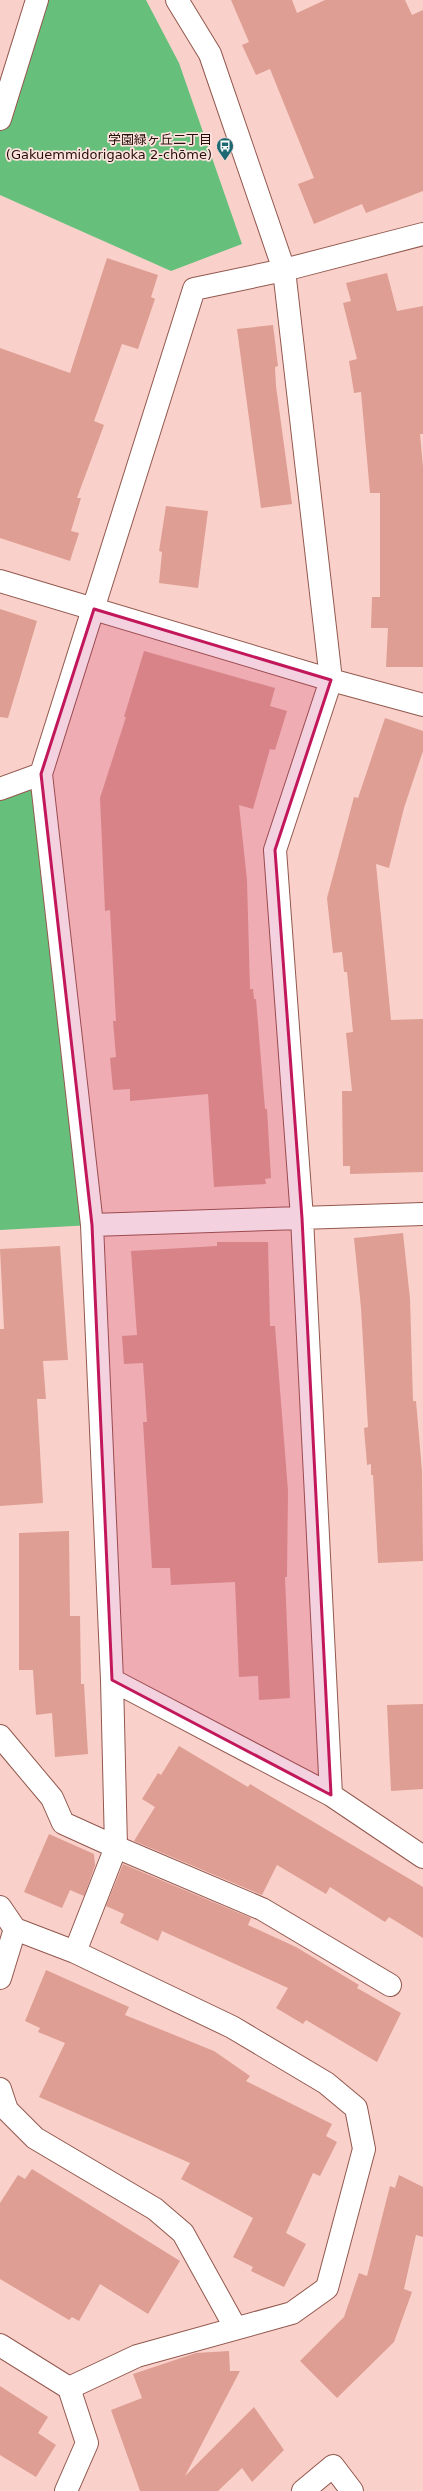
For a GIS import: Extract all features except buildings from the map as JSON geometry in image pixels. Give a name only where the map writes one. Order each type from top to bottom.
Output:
[{"type":"street","points":[[0,119],[37,0]]},
{"type":"street","points":[[178,0],[210,54],[284,270],[331,680],[275,850],[302,1218],[331,1795]]},
{"type":"street","points":[[75,1952],[116,1847],[112,1680],[92,1225],[40,774],[94,609],[194,288],[284,270],[423,234]]},
{"type":"street","points":[[0,581],[331,680],[423,705]]},
{"type":"street","points":[[0,790],[40,774]]},
{"type":"street","points":[[92,1225],[423,1214]]},
{"type":"street","points":[[112,1680],[331,1795],[423,1857]]},
{"type":"street","points":[[0,1736],[52,1798],[63,1823],[262,1909],[390,1985]]},
{"type":"street","points":[[0,1906],[15,1929],[75,1952],[232,2027],[326,2083],[356,2108],[364,2150],[326,2288],[292,2313],[235,2327],[137,2356],[69,2388]]},
{"type":"street","points":[[0,1978],[15,1929]]},
{"type":"street","points":[[0,2090],[6,2110],[35,2138],[155,2209],[183,2233],[235,2327]]},
{"type":"street","points":[[0,2345],[69,2388],[87,2443],[66,2491]]},
{"type":"street","points":[[303,2491],[333,2466],[352,2491]]},
{"type":"highlighted area","points":[[94,609],[331,680],[275,850],[302,1218],[331,1795],[112,1680],[92,1225],[41,774]]},
{"type":"green space","points":[[49,0],[146,0],[179,63],[242,244],[171,271],[0,195],[0,131]]},
{"type":"green space","points":[[41,774],[92,1225],[0,1230],[0,789]]},
{"type":"place","name":"学園緑ヶ丘二丁目 (Gakuemmidorigaoka 2-chōme)","points":[[225,161]]}]
